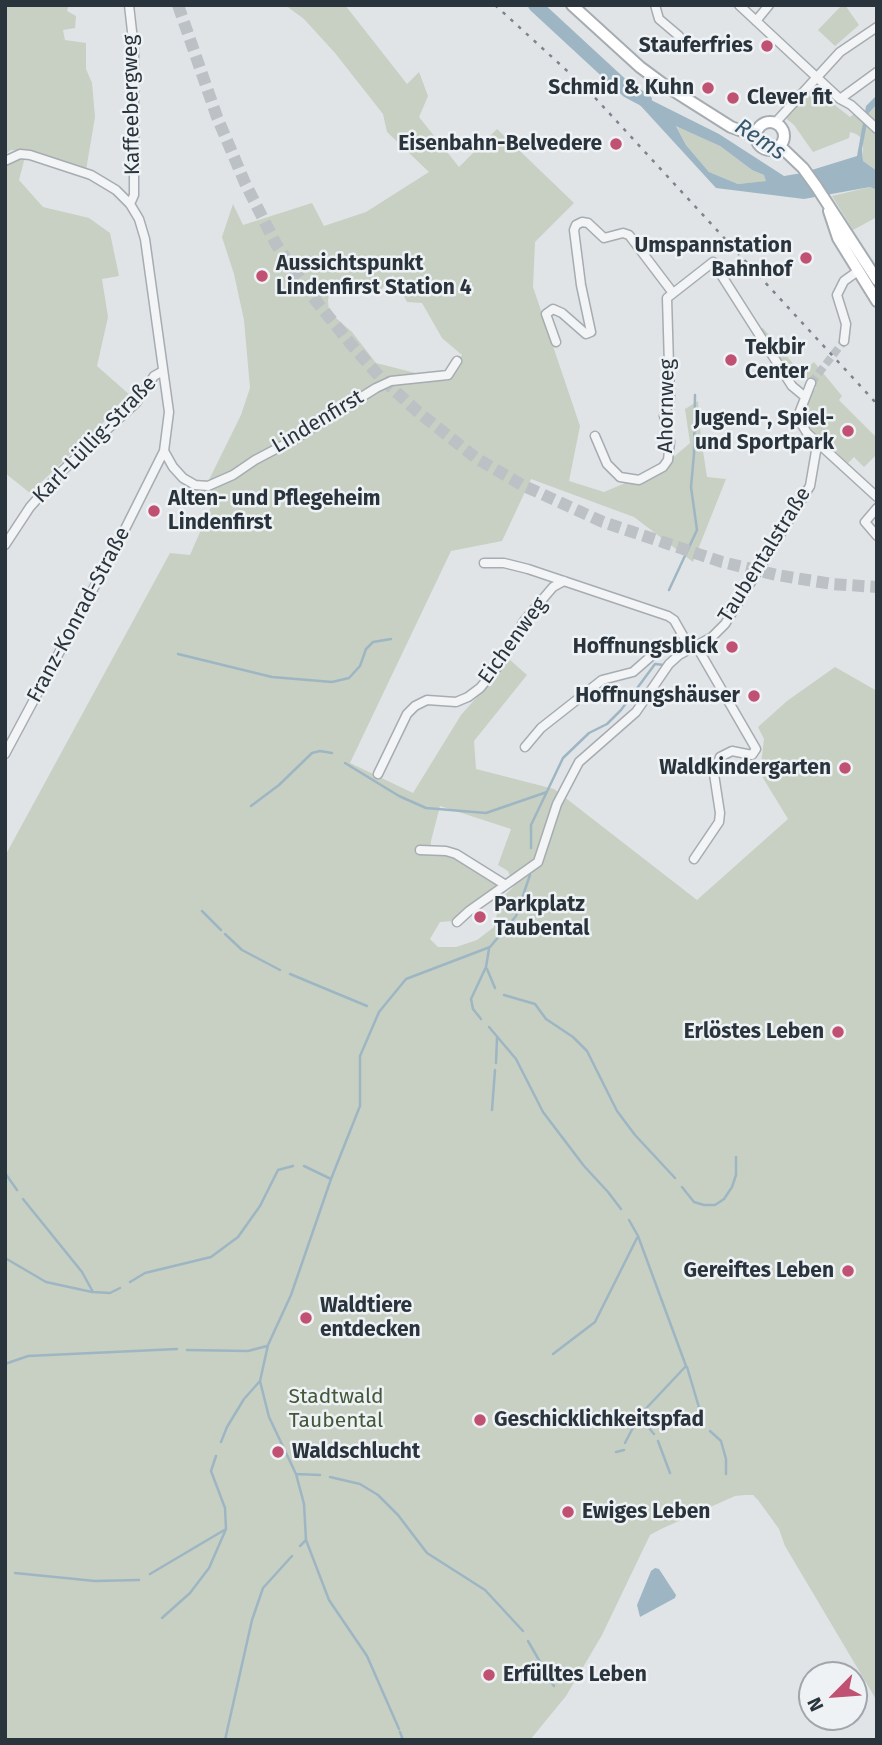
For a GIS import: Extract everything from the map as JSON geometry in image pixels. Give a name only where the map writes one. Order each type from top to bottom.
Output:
[{"type":"main road","points":[[572,5],[640,67],[663,84],[731,127],[756,136]]},
{"type":"main road","points":[[775,123],[783,133],[780,146],[767,150],[759,145],[756,136],[762,124],[775,123]]},
{"type":"main road","points":[[780,146],[793,157],[826,202],[877,280]]},
{"type":"main road","points":[[826,202],[838,238],[877,301]]},
{"type":"street","name":"Kaffeebergweg","points":[[129,5],[134,49],[134,195],[130,204]]},
{"type":"street","points":[[655,5],[659,19],[679,36]]},
{"type":"street","points":[[739,5],[840,99],[877,129]]},
{"type":"street","points":[[756,21],[769,5]]},
{"type":"street","points":[[775,123],[840,52],[877,26]]},
{"type":"street","points":[[840,99],[877,72]]},
{"type":"street","name":"Franz-Konrad-Straße","points":[[5,161],[20,154],[30,155],[91,175],[116,190],[130,204],[139,219],[145,239],[169,412],[164,451],[5,754]]},
{"type":"street","points":[[556,342],[546,314],[553,309],[562,313],[586,334],[591,332],[581,285],[574,230],[576,225],[582,222],[588,223],[604,238],[623,233],[629,235],[673,293],[713,262],[792,386],[799,389],[804,396]]},
{"type":"street","points":[[844,341],[846,324],[837,295],[844,281],[858,271]]},
{"type":"street","name":"Ahornweg","points":[[596,436],[607,464],[621,477],[639,480],[657,472],[667,460],[670,442],[664,416],[670,399],[667,298],[673,293]]},
{"type":"street","name":"Lindenfirst","points":[[164,451],[173,467],[195,485],[208,486],[233,475],[384,384],[448,374],[457,361]]},
{"type":"street","name":"Karl-Lüllig-Straße","points":[[5,545],[30,507],[63,470],[135,403],[154,376],[163,371]]},
{"type":"street","points":[[811,383],[800,411],[801,423],[807,433],[877,497]]},
{"type":"street","name":"Taubentalstraße","points":[[505,884],[515,880],[538,862],[557,804],[573,770],[584,757],[636,712],[669,664],[712,637],[735,610],[755,572],[810,486],[816,452],[820,445]]},
{"type":"street","points":[[877,508],[864,522],[877,536]]},
{"type":"street","name":"Eichenweg","points":[[484,564],[504,563],[668,615],[674,620],[756,749],[752,755],[732,751],[719,757],[714,774],[719,822],[694,859]]},
{"type":"street","name":"Eichenweg","points":[[378,774],[407,714],[415,706],[428,700],[456,702],[480,688],[499,665],[524,621],[553,587],[564,582]]},
{"type":"street","points":[[525,747],[541,728],[602,680],[633,672],[657,651],[674,646],[693,648]]},
{"type":"street","points":[[420,850],[446,851],[505,884],[457,922]]},
{"type":"green space","points":[[5,5],[69,5],[67,11],[76,16],[75,28],[63,30],[65,40],[86,43],[86,69],[92,83],[95,117],[86,170],[37,152],[11,150],[5,155]]},
{"type":"green space","name":"Stadtwald Taubental","points":[[285,5],[345,5],[407,84],[419,72],[428,96],[419,117],[459,167],[497,129],[574,203],[535,242],[533,287],[580,426],[569,481],[604,492],[661,468],[690,443],[685,409],[698,401],[707,477],[726,479],[693,562],[634,517],[531,479],[502,541],[451,551],[350,763],[413,793],[461,715],[510,660],[527,675],[474,741],[476,769],[554,789],[697,900],[788,819],[760,773],[764,739],[758,727],[787,701],[835,667],[877,691],[877,1701],[868,1686],[868,1661],[853,1661],[785,1546],[779,1529],[753,1495],[745,1495],[735,1496],[650,1535],[602,1635],[566,1696],[530,1740],[5,1740],[5,856],[170,553],[190,555],[214,500],[203,492],[241,415],[250,388],[244,320],[234,274],[222,237],[233,204],[243,225],[312,203],[324,226],[366,212],[429,172],[387,132],[383,114],[304,19]],"holes":[[[393,275],[407,302],[422,303],[442,338],[462,355],[447,381],[376,363],[352,332],[329,312],[328,300],[331,285],[345,288],[359,281],[380,291]],[[440,806],[511,829],[498,865],[508,871],[514,886],[500,900],[494,927],[477,940],[456,947],[438,947],[430,939],[440,922],[454,921],[468,906],[502,883],[456,856],[430,853]]]},
{"type":"green space","points":[[845,5],[859,25],[835,46],[818,30]]},
{"type":"green space","points":[[812,87],[850,117],[858,111],[869,113],[877,104],[877,171],[863,161],[863,139],[856,134],[850,132],[849,138],[813,152],[794,125],[782,115]]},
{"type":"green space","points":[[676,125],[720,146],[752,170],[764,175],[767,181],[738,184],[709,172],[686,145]]},
{"type":"green space","points":[[17,157],[25,157],[19,180],[43,207],[89,218],[110,233],[119,276],[102,279],[108,317],[97,366],[131,396],[30,493],[5,473],[5,166]]},
{"type":"green space","points":[[870,187],[877,190],[877,217],[853,230],[832,196]]},
{"type":"green space","points":[[763,328],[801,373],[814,362],[842,396],[839,400],[877,438],[877,454],[864,467],[854,457],[848,463],[812,431],[805,412],[806,402],[816,387],[804,379],[795,380],[791,377],[757,331]]},
{"type":"water","name":"Rems","points":[[628,92],[647,98],[719,134],[784,176],[857,156],[866,106],[877,95],[877,104],[869,113],[862,149],[863,161],[877,171],[877,190],[870,187],[804,199],[716,188]],"holes":[[[676,126],[720,146],[752,170],[764,175],[766,181],[738,184],[709,172],[686,145]]]},
{"type":"water","points":[[659,1569],[676,1595],[640,1617],[637,1605],[651,1571]]},
{"type":"waterway","name":"Rems","points":[[535,5],[628,91],[645,100]]},
{"type":"waterway","points":[[669,590],[697,530],[691,487],[695,395]]},
{"type":"waterway","points":[[178,654],[272,677],[332,682],[349,678],[360,666],[366,649],[373,642],[391,639]]},
{"type":"waterway","points":[[531,848],[531,825],[563,758],[589,733],[607,724],[621,710],[655,664],[664,665]]},
{"type":"waterway","points":[[251,806],[279,785],[312,753],[332,753]]},
{"type":"waterway","points":[[345,763],[399,796],[426,808],[486,813],[547,792]]},
{"type":"waterway","points":[[399,1729],[367,1656],[329,1600],[306,1540],[304,1504],[296,1474],[269,1417],[260,1381],[268,1345],[291,1295],[331,1179],[360,1106],[360,1056],[379,1012],[406,979],[490,947],[516,916],[530,875]]},
{"type":"waterway","points":[[202,911],[221,930]]},
{"type":"waterway","points":[[225,934],[242,950],[280,970]]},
{"type":"waterway","points":[[481,1019],[473,1009],[471,999],[486,967],[489,949]]},
{"type":"waterway","points":[[487,969],[495,988]]},
{"type":"waterway","points":[[290,974],[367,1006]]},
{"type":"waterway","points":[[504,995],[535,1004],[546,1019],[573,1037],[587,1051],[617,1111],[675,1178]]},
{"type":"waterway","points":[[489,1027],[516,1059],[543,1112],[621,1209]]},
{"type":"waterway","points":[[496,1063],[497,1038]]},
{"type":"waterway","points":[[492,1110],[495,1070]]},
{"type":"waterway","points":[[682,1187],[694,1202],[715,1205],[724,1199],[732,1187],[736,1175],[736,1157]]},
{"type":"waterway","points":[[130,1282],[145,1273],[211,1257],[238,1237],[260,1206],[278,1170],[293,1166]]},
{"type":"waterway","points":[[304,1166],[331,1179]]},
{"type":"waterway","points":[[5,1173],[17,1190]]},
{"type":"waterway","points":[[23,1199],[82,1272],[93,1292],[110,1293],[120,1288]]},
{"type":"waterway","points":[[625,1443],[639,1416],[686,1366],[638,1236],[629,1220]]},
{"type":"waterway","points":[[553,1354],[595,1322],[637,1238]]},
{"type":"waterway","points":[[5,1258],[46,1282],[92,1292]]},
{"type":"waterway","points":[[187,1350],[248,1351],[267,1346]]},
{"type":"waterway","points":[[5,1364],[28,1356],[177,1349]]},
{"type":"waterway","points":[[687,1367],[703,1421]]},
{"type":"waterway","points":[[221,1442],[244,1399],[260,1381]]},
{"type":"waterway","points":[[639,1416],[654,1434]]},
{"type":"waterway","points":[[710,1431],[721,1441],[726,1459],[726,1474]]},
{"type":"waterway","points":[[658,1441],[670,1473]]},
{"type":"waterway","points":[[616,1452],[624,1450]]},
{"type":"waterway","points":[[150,1574],[226,1529],[225,1508],[211,1471],[216,1456]]},
{"type":"waterway","points":[[296,1474],[320,1475]]},
{"type":"waterway","points":[[330,1477],[360,1484],[378,1495],[398,1515],[427,1553],[485,1590],[523,1631]]},
{"type":"waterway","points":[[162,1618],[190,1593],[209,1568],[226,1529]]},
{"type":"waterway","points":[[300,1546],[306,1540]]},
{"type":"waterway","points":[[225,1740],[252,1620],[263,1588],[292,1556]]},
{"type":"waterway","points":[[15,1573],[95,1581],[139,1580]]},
{"type":"waterway","points":[[528,1641],[554,1686]]},
{"type":"waterway","points":[[400,1732],[403,1740]]},
{"type":"tunnel","points":[[178,5],[217,117],[245,183],[276,244],[312,296],[350,343],[379,376],[418,412],[476,458],[522,485],[603,522],[722,562],[832,584],[877,587]]},
{"type":"tunnel","points":[[811,383],[844,341]]},
{"type":"railway","points":[[495,5],[587,89],[877,404]]},
{"type":"place","name":"Stauferfries","points":[[767,46]]},
{"type":"place","name":"Schmid & Kuhn","points":[[708,88]]},
{"type":"place","name":"Clever fit","points":[[733,98]]},
{"type":"place","name":"Eisenbahn-Belvedere","points":[[616,144]]},
{"type":"place","name":"Umspannstation Bahnhof","points":[[806,258]]},
{"type":"place","name":"Aussichtspunkt Lindenfirst Station 4","points":[[262,276]]},
{"type":"place","name":"Tekbir Center","points":[[731,360]]},
{"type":"place","name":"Jugend-, Spiel- und Sportpark","points":[[848,431]]},
{"type":"place","name":"Alten- und Pflegeheim Lindenfirst","points":[[154,511]]},
{"type":"place","name":"Hoffnungsblick","points":[[732,647]]},
{"type":"place","name":"Hoffnungshäuser","points":[[754,696]]},
{"type":"place","name":"Waldkindergarten","points":[[845,768]]},
{"type":"place","name":"Parkplatz Taubental","points":[[480,917]]},
{"type":"place","name":"Erlöstes Leben","points":[[838,1032]]},
{"type":"place","name":"Gereiftes Leben","points":[[848,1271]]},
{"type":"place","name":"Waldtiere entdecken","points":[[306,1318]]},
{"type":"place","name":"Geschicklichkeitspfad","points":[[480,1420]]},
{"type":"place","name":"Waldschlucht","points":[[278,1452]]},
{"type":"place","name":"Ewiges Leben","points":[[568,1512]]},
{"type":"place","name":"Erfülltes Leben","points":[[489,1675]]}]
